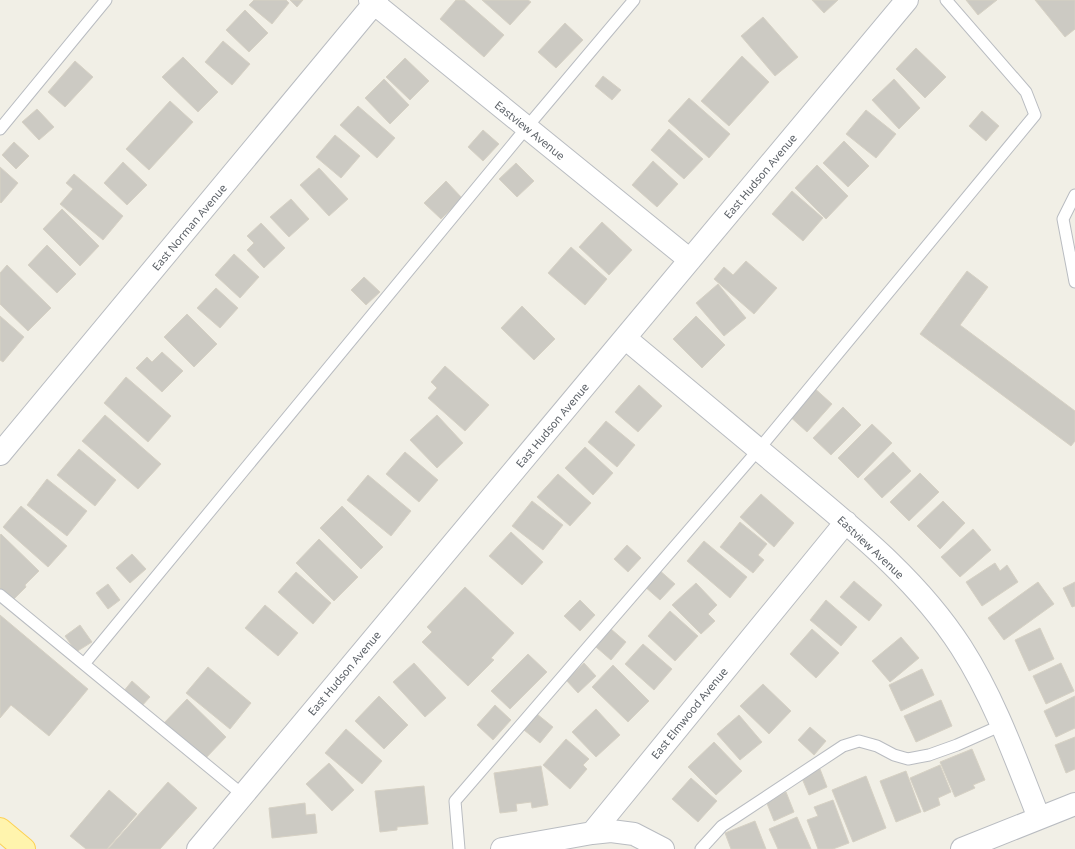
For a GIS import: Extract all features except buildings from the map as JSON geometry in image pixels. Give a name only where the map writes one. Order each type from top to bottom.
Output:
[{"type":"main road","points":[[0,829],[24,849]]},
{"type":"street","name":"East Hudson Avenue","points":[[198,849],[907,0]]},
{"type":"street","name":"Eastview Avenue","points":[[374,1],[690,260]]},
{"type":"street","name":"East Norman Avenue","points":[[0,454],[374,1]]},
{"type":"street","name":"Eastview Avenue","points":[[625,338],[846,522],[882,555],[929,603],[961,646],[989,695],[1039,818]]},
{"type":"street","name":"East Elmwood Avenue","points":[[592,833],[846,522]]},
{"type":"street","points":[[962,849],[1075,804]]},
{"type":"street","points":[[502,849],[611,831],[634,834],[663,849]]},
{"type":"lane","points":[[0,129],[106,0]]},
{"type":"lane","points":[[84,664],[527,127],[634,0]]},
{"type":"lane","points":[[459,849],[455,802],[759,449],[1035,114],[1026,92],[946,0]]},
{"type":"lane","points":[[1075,195],[1063,219],[1075,282]]},
{"type":"lane","points":[[0,595],[243,795]]},
{"type":"lane","points":[[701,849],[722,826],[843,746],[859,741],[877,746],[894,755],[908,759],[929,755],[956,745],[1002,724]]}]
